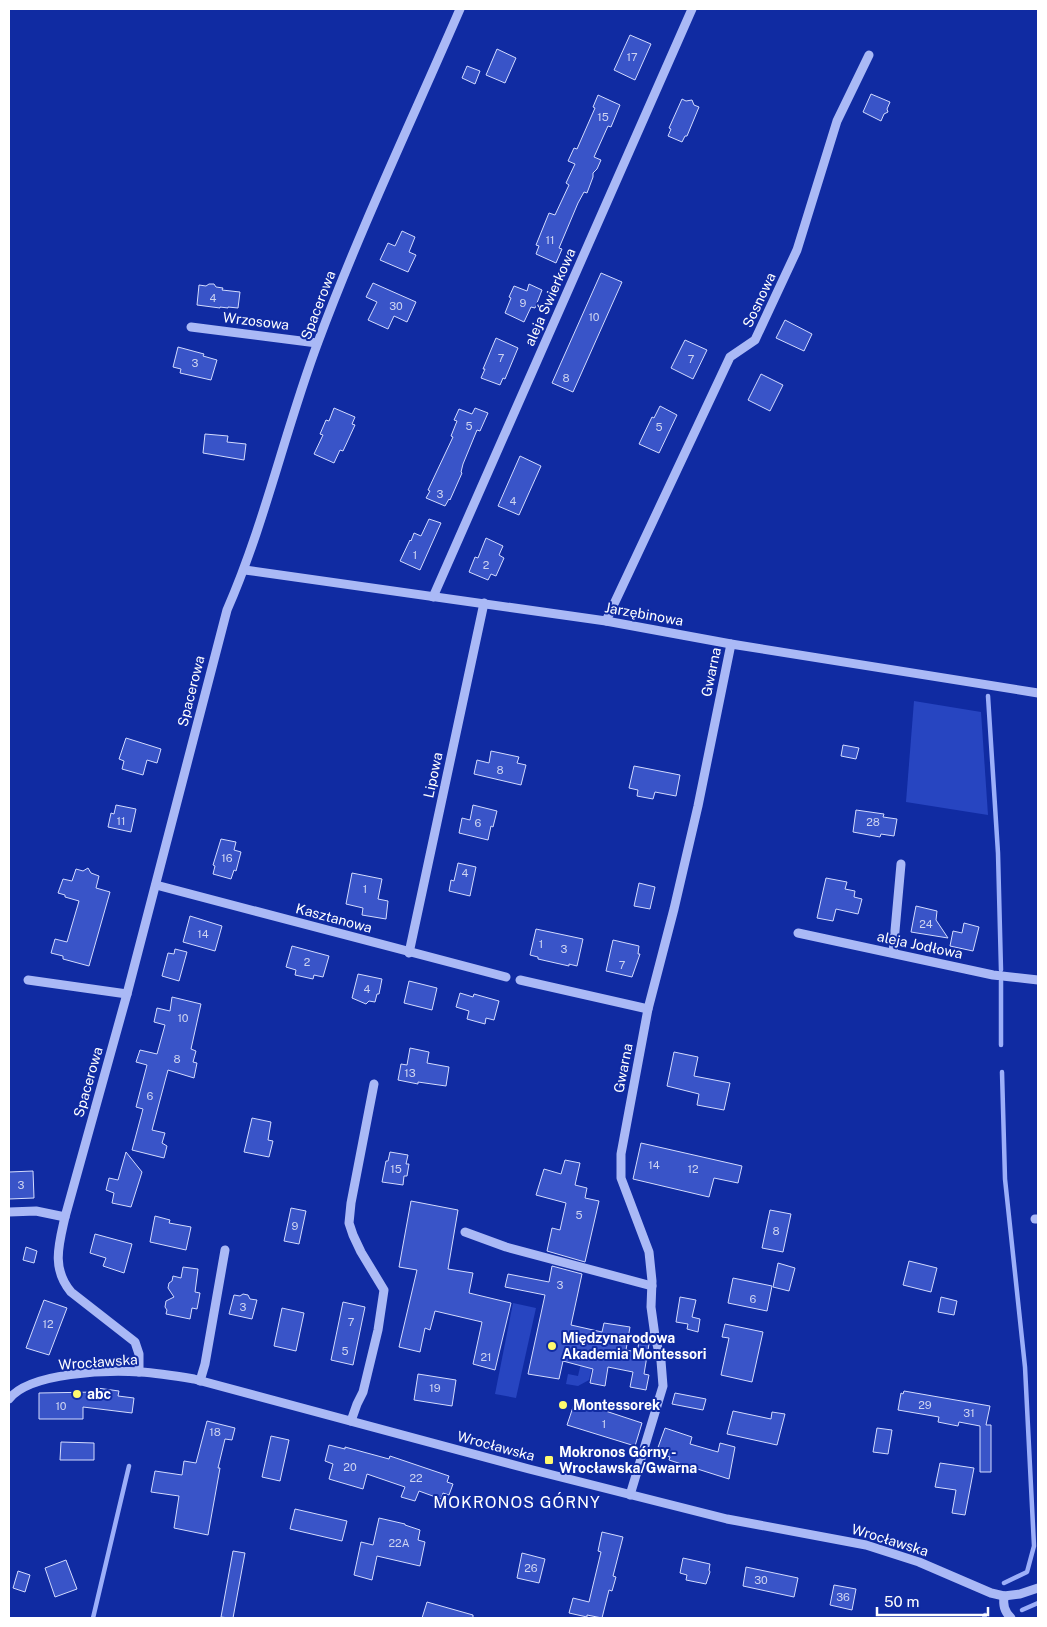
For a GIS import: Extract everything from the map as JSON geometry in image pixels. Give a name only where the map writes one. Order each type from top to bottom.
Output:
[{"type":"street","name":"Spacerowa","points":[[139,1372],[139,1354],[135,1342],[71,1292],[63,1283],[59,1273],[58,1252],[65,1216],[127,994],[227,610],[245,570],[317,343],[387,172],[460,9]]},
{"type":"street","name":"aleja Świerkowa","points":[[433,597],[692,9]]},
{"type":"street","name":"Sosnowa","points":[[606,621],[730,357],[755,340],[797,250],[837,121],[869,55]]},
{"type":"street","name":"Wrzosowa","points":[[191,327],[317,343]]},
{"type":"street","name":"Jarzębinowa","points":[[245,570],[606,621],[731,644],[1038,693]]},
{"type":"street","name":"Lipowa","points":[[409,953],[484,603]]},
{"type":"street","name":"Gwarna","points":[[630,1495],[663,1386],[661,1361],[651,1307],[652,1286],[649,1252],[621,1178],[621,1154],[648,1009],[696,816],[731,644]]},
{"type":"street","points":[[893,953],[901,864]]},
{"type":"street","name":"Kasztanowa","points":[[156,885],[506,977]]},
{"type":"street","name":"aleja Jodłowa","points":[[798,933],[993,975],[1038,980]]},
{"type":"street","points":[[28,980],[127,994]]},
{"type":"street","points":[[520,980],[648,1009]]},
{"type":"street","points":[[351,1421],[363,1392],[378,1330],[384,1290],[361,1252],[349,1223],[374,1084]]},
{"type":"street","points":[[9,1212],[36,1211],[65,1216]]},
{"type":"street","points":[[465,1232],[506,1247],[652,1286]]},
{"type":"street","points":[[200,1381],[205,1364],[225,1250]]},
{"type":"street","name":"Wrocławska","points":[[9,1399],[19,1390],[38,1381],[90,1374],[139,1372],[200,1381],[727,1519],[874,1547],[919,1562],[991,1594],[1004,1596]]},
{"type":"street","points":[[1009,1618],[1003,1604],[1004,1596],[1020,1594],[1038,1588]]},
{"type":"shaded area","points":[[914,701],[981,712],[988,815],[906,802]]},
{"type":"shaded area","points":[[513,1303],[536,1308],[516,1398],[495,1394]]},
{"type":"shaded area","points":[[589,1329],[600,1332],[589,1380],[578,1386],[566,1384],[568,1374],[578,1376]]},
{"type":"building","points":[[630,35],[651,44],[635,80],[614,70]]},
{"type":"building","points":[[497,49],[516,58],[505,83],[486,75]]},
{"type":"building","points":[[467,66],[480,71],[475,84],[462,78]]},
{"type":"building","points":[[871,94],[890,102],[887,109],[888,112],[884,114],[881,121],[863,112]]},
{"type":"building","points":[[598,95],[620,105],[611,127],[608,126],[594,157],[601,160],[593,173],[587,193],[584,192],[578,203],[559,248],[562,249],[556,263],[536,254],[539,246],[536,245],[549,213],[555,215],[569,185],[566,183],[575,164],[568,161],[574,148],[577,149],[595,108],[593,107]]},
{"type":"building","points":[[682,99],[686,101],[692,100],[694,105],[699,107],[687,136],[685,136],[682,142],[668,136],[671,129],[669,128]]},
{"type":"building","points":[[402,231],[415,237],[409,252],[416,255],[408,272],[380,260],[388,243],[395,246]]},
{"type":"building","points":[[601,273],[622,282],[573,392],[552,383]]},
{"type":"building","points":[[373,283],[416,302],[407,322],[394,316],[388,329],[368,320],[377,302],[366,297]]},
{"type":"building","points":[[209,284],[223,288],[222,290],[240,292],[238,308],[197,305],[199,285],[206,286]]},
{"type":"building","points":[[529,284],[542,290],[535,308],[531,307],[524,322],[505,313],[514,286],[527,291]]},
{"type":"building","points":[[785,320],[812,334],[804,351],[776,338]]},
{"type":"building","points":[[496,338],[518,348],[505,379],[503,378],[500,385],[481,378]]},
{"type":"building","points":[[685,340],[707,350],[693,379],[671,368]]},
{"type":"building","points":[[178,347],[204,354],[203,356],[217,360],[211,380],[180,373],[181,369],[173,367]]},
{"type":"building","points":[[761,374],[783,385],[770,411],[748,400]]},
{"type":"building","points":[[660,406],[677,415],[659,453],[639,444],[652,417],[654,418]]},
{"type":"building","points":[[334,408],[355,417],[352,424],[355,425],[343,451],[340,450],[334,463],[314,454],[323,435],[320,434],[326,420],[329,421]]},
{"type":"building","points":[[475,408],[488,413],[480,431],[477,430],[463,464],[462,473],[450,500],[445,506],[426,498],[430,491],[428,490],[453,437],[451,436],[457,421],[454,420],[459,409],[472,414]]},
{"type":"building","points":[[205,434],[228,436],[227,442],[246,444],[244,460],[203,453]]},
{"type":"building","points":[[520,456],[541,466],[519,515],[498,506]]},
{"type":"building","points":[[429,519],[441,523],[420,570],[400,561],[414,533],[421,536]]},
{"type":"building","points":[[486,538],[503,546],[499,555],[504,558],[496,576],[491,574],[488,580],[469,572],[475,557],[478,558]]},
{"type":"building","points":[[126,738],[161,749],[157,763],[147,760],[143,775],[122,769],[124,761],[119,759]]},
{"type":"building","points":[[843,745],[859,748],[856,759],[841,756]]},
{"type":"building","points":[[491,751],[519,757],[517,763],[526,765],[521,785],[474,774],[477,760],[489,763]]},
{"type":"building","points":[[634,766],[680,775],[676,796],[655,792],[653,799],[637,796],[638,790],[629,788]]},
{"type":"building","points":[[116,805],[136,809],[131,832],[108,827],[111,813],[114,814]]},
{"type":"building","points":[[473,805],[497,811],[488,840],[459,833],[462,818],[470,820]]},
{"type":"building","points":[[856,810],[884,814],[883,817],[897,819],[894,836],[881,834],[880,837],[853,832]]},
{"type":"building","points":[[221,839],[236,842],[234,850],[241,852],[236,871],[234,870],[231,879],[213,874],[215,866],[213,865]]},
{"type":"building","points":[[458,863],[476,867],[470,896],[449,891],[451,880],[454,881]]},
{"type":"building","points":[[88,868],[91,873],[99,876],[96,888],[110,892],[89,966],[63,959],[63,956],[51,953],[55,939],[67,942],[79,901],[58,893],[63,879],[72,881],[76,869],[83,871]]},
{"type":"building","points":[[352,873],[382,879],[378,899],[388,901],[386,919],[362,915],[363,908],[346,904]]},
{"type":"building","points":[[826,878],[847,882],[845,889],[855,891],[854,897],[862,899],[858,914],[836,909],[833,921],[817,918]]},
{"type":"building","points":[[639,883],[655,887],[650,909],[634,906]]},
{"type":"building","points":[[916,906],[937,911],[936,920],[948,938],[911,932]]},
{"type":"building","points":[[190,916],[222,926],[215,951],[183,942]]},
{"type":"building","points":[[964,923],[979,927],[973,951],[950,946],[953,931],[962,933]]},
{"type":"building","points":[[536,929],[583,939],[577,966],[538,959],[538,957],[530,955]]},
{"type":"building","points":[[613,940],[639,946],[638,954],[640,954],[632,977],[606,971]]},
{"type":"building","points":[[292,946],[329,956],[323,977],[314,975],[313,979],[295,975],[296,970],[286,967]]},
{"type":"building","points":[[175,949],[187,952],[179,981],[162,976],[168,953],[174,954]]},
{"type":"building","points":[[358,974],[382,979],[375,1002],[369,1001],[366,1004],[352,998]]},
{"type":"building","points":[[409,981],[437,988],[432,1010],[404,1003]]},
{"type":"building","points":[[460,993],[473,997],[474,994],[499,1001],[494,1020],[486,1018],[485,1024],[467,1019],[469,1011],[456,1007]]},
{"type":"building","points":[[172,997],[201,1004],[191,1049],[196,1051],[193,1062],[197,1063],[194,1078],[168,1070],[152,1130],[165,1133],[162,1143],[167,1146],[164,1158],[132,1150],[143,1109],[136,1107],[147,1065],[136,1062],[140,1050],[157,1054],[165,1025],[154,1022],[157,1008],[170,1011]]},
{"type":"building","points":[[410,1048],[429,1052],[427,1063],[449,1067],[446,1086],[398,1080],[401,1064],[407,1065]]},
{"type":"building","points":[[674,1052],[698,1057],[694,1076],[730,1083],[724,1110],[697,1105],[699,1094],[667,1086]]},
{"type":"building","points":[[252,1118],[271,1122],[268,1140],[273,1141],[269,1157],[244,1152]]},
{"type":"building","points":[[641,1143],[742,1166],[738,1183],[714,1178],[709,1197],[633,1179]]},
{"type":"building","points":[[126,1152],[142,1172],[131,1207],[112,1203],[114,1193],[106,1190],[109,1178],[118,1180]]},
{"type":"building","points":[[390,1152],[408,1155],[406,1164],[409,1164],[407,1176],[404,1176],[403,1185],[382,1182],[386,1161],[388,1161]]},
{"type":"building","points":[[565,1160],[580,1163],[575,1185],[587,1188],[585,1198],[599,1201],[585,1262],[547,1251],[552,1228],[560,1230],[566,1203],[536,1195],[544,1169],[561,1174]]},
{"type":"building","points":[[33,1171],[34,1198],[9,1199],[9,1172]]},
{"type":"building","points":[[411,1201],[458,1210],[448,1269],[473,1273],[469,1293],[511,1303],[495,1370],[473,1364],[482,1322],[435,1311],[430,1330],[425,1328],[420,1352],[399,1347],[417,1270],[399,1267]]},
{"type":"building","points":[[291,1208],[306,1211],[299,1244],[284,1241]]},
{"type":"building","points":[[770,1210],[791,1214],[783,1252],[762,1248]]},
{"type":"building","points":[[155,1216],[170,1220],[169,1223],[191,1227],[186,1250],[150,1242]]},
{"type":"building","points":[[95,1234],[132,1244],[124,1273],[103,1266],[106,1258],[90,1253]]},
{"type":"building","points":[[26,1247],[37,1251],[34,1263],[23,1260]]},
{"type":"building","points":[[909,1261],[937,1268],[931,1292],[903,1285]]},
{"type":"building","points":[[778,1263],[795,1268],[789,1291],[773,1287]]},
{"type":"building","points":[[552,1266],[582,1274],[571,1325],[602,1332],[604,1323],[630,1327],[626,1350],[637,1352],[639,1342],[649,1344],[644,1374],[649,1375],[646,1390],[630,1387],[633,1372],[608,1367],[605,1386],[590,1383],[593,1369],[563,1361],[559,1379],[528,1374],[545,1295],[505,1287],[508,1274],[549,1282]]},
{"type":"building","points":[[183,1267],[198,1269],[195,1292],[200,1293],[197,1309],[192,1308],[190,1319],[166,1314],[167,1310],[165,1307],[166,1301],[174,1297],[168,1288],[169,1283],[172,1281],[173,1276],[181,1278]]},
{"type":"building","points":[[733,1278],[772,1286],[767,1311],[728,1303]]},
{"type":"building","points":[[243,1294],[248,1295],[250,1299],[257,1300],[252,1319],[229,1314],[234,1295],[240,1296]]},
{"type":"building","points":[[680,1297],[696,1300],[692,1317],[700,1319],[698,1332],[687,1329],[688,1324],[676,1322]]},
{"type":"building","points":[[941,1297],[957,1301],[954,1315],[938,1312]]},
{"type":"building","points":[[44,1300],[67,1308],[49,1355],[26,1348]]},
{"type":"building","points":[[343,1302],[365,1307],[353,1365],[331,1360]]},
{"type":"building","points":[[282,1308],[304,1313],[296,1351],[274,1346]]},
{"type":"building","points":[[725,1324],[763,1332],[752,1382],[721,1375],[729,1338],[722,1337]]},
{"type":"building","points":[[418,1374],[456,1380],[452,1406],[414,1400]]},
{"type":"building","points":[[97,1388],[119,1391],[118,1396],[134,1398],[132,1413],[83,1407],[83,1419],[39,1419],[39,1393],[97,1392]]},
{"type":"building","points":[[904,1391],[990,1406],[986,1425],[991,1425],[991,1472],[980,1472],[980,1426],[959,1422],[958,1426],[938,1422],[939,1417],[898,1410],[901,1393],[903,1394]]},
{"type":"building","points":[[675,1393],[706,1399],[703,1410],[672,1404]]},
{"type":"building","points":[[575,1401],[642,1423],[635,1446],[567,1425]]},
{"type":"building","points":[[733,1411],[771,1419],[772,1412],[785,1414],[777,1445],[727,1434]]},
{"type":"building","points":[[207,1421],[235,1428],[232,1440],[225,1439],[218,1468],[220,1468],[208,1535],[174,1528],[179,1496],[151,1492],[155,1471],[182,1475],[184,1461],[196,1463]]},
{"type":"building","points":[[665,1428],[692,1437],[690,1444],[718,1452],[720,1443],[735,1447],[729,1479],[669,1460],[670,1457],[656,1453]]},
{"type":"building","points":[[877,1428],[892,1430],[888,1454],[873,1452]]},
{"type":"building","points":[[271,1436],[289,1440],[280,1481],[262,1477]]},
{"type":"building","points":[[61,1442],[94,1443],[94,1460],[60,1460]]},
{"type":"building","points":[[329,1445],[345,1449],[345,1447],[389,1459],[390,1456],[449,1476],[447,1482],[453,1484],[449,1495],[443,1493],[441,1499],[419,1491],[415,1501],[401,1497],[405,1487],[367,1474],[363,1489],[329,1479],[333,1464],[325,1461]]},
{"type":"building","points":[[940,1463],[974,1468],[965,1515],[952,1513],[956,1490],[935,1487]]},
{"type":"building","points":[[295,1509],[347,1521],[342,1541],[290,1529]]},
{"type":"building","points":[[379,1518],[405,1524],[420,1530],[418,1540],[425,1542],[420,1566],[377,1556],[372,1580],[354,1575],[361,1542],[373,1545]]},
{"type":"building","points":[[602,1532],[623,1537],[613,1576],[616,1577],[612,1591],[609,1590],[602,1618],[569,1613],[573,1598],[589,1602],[601,1552],[598,1551]]},
{"type":"building","points":[[233,1551],[245,1553],[233,1618],[229,1618],[221,1617]]},
{"type":"building","points":[[522,1553],[545,1559],[539,1583],[517,1578]]},
{"type":"building","points":[[683,1558],[710,1564],[710,1572],[706,1584],[686,1580],[687,1575],[680,1573]]},
{"type":"building","points":[[66,1560],[77,1589],[55,1597],[45,1568]]},
{"type":"building","points":[[746,1567],[798,1578],[794,1597],[743,1586]]},
{"type":"building","points":[[18,1571],[30,1575],[25,1592],[13,1588]]},
{"type":"building","points":[[834,1585],[856,1589],[852,1610],[830,1605]]},
{"type":"building","points":[[427,1602],[473,1615],[473,1618],[422,1618]]},
{"type":"waterway","points":[[988,696],[998,853],[1001,970]]},
{"type":"waterway","points":[[1001,981],[1001,1045]]},
{"type":"waterway","points":[[1002,1072],[1005,1179],[1025,1367],[1034,1546],[1027,1572],[1004,1583]]},
{"type":"waterway","points":[[93,1618],[129,1466]]},
{"type":"waterway","points":[[1022,1610],[1038,1603]]},
{"type":"place","name":"Międzynarodowa Akademia Montessori","points":[[552,1346]]},
{"type":"place","name":"abc","points":[[77,1394]]},
{"type":"place","name":"Montessorek","points":[[563,1405]]},
{"type":"place","name":"Mokronos Górny - Wrocławska/Gwarna","points":[[549,1460]]},
{"type":"district","name":"MOKRONOS GÓRNY","points":[[517,1502]]}]
